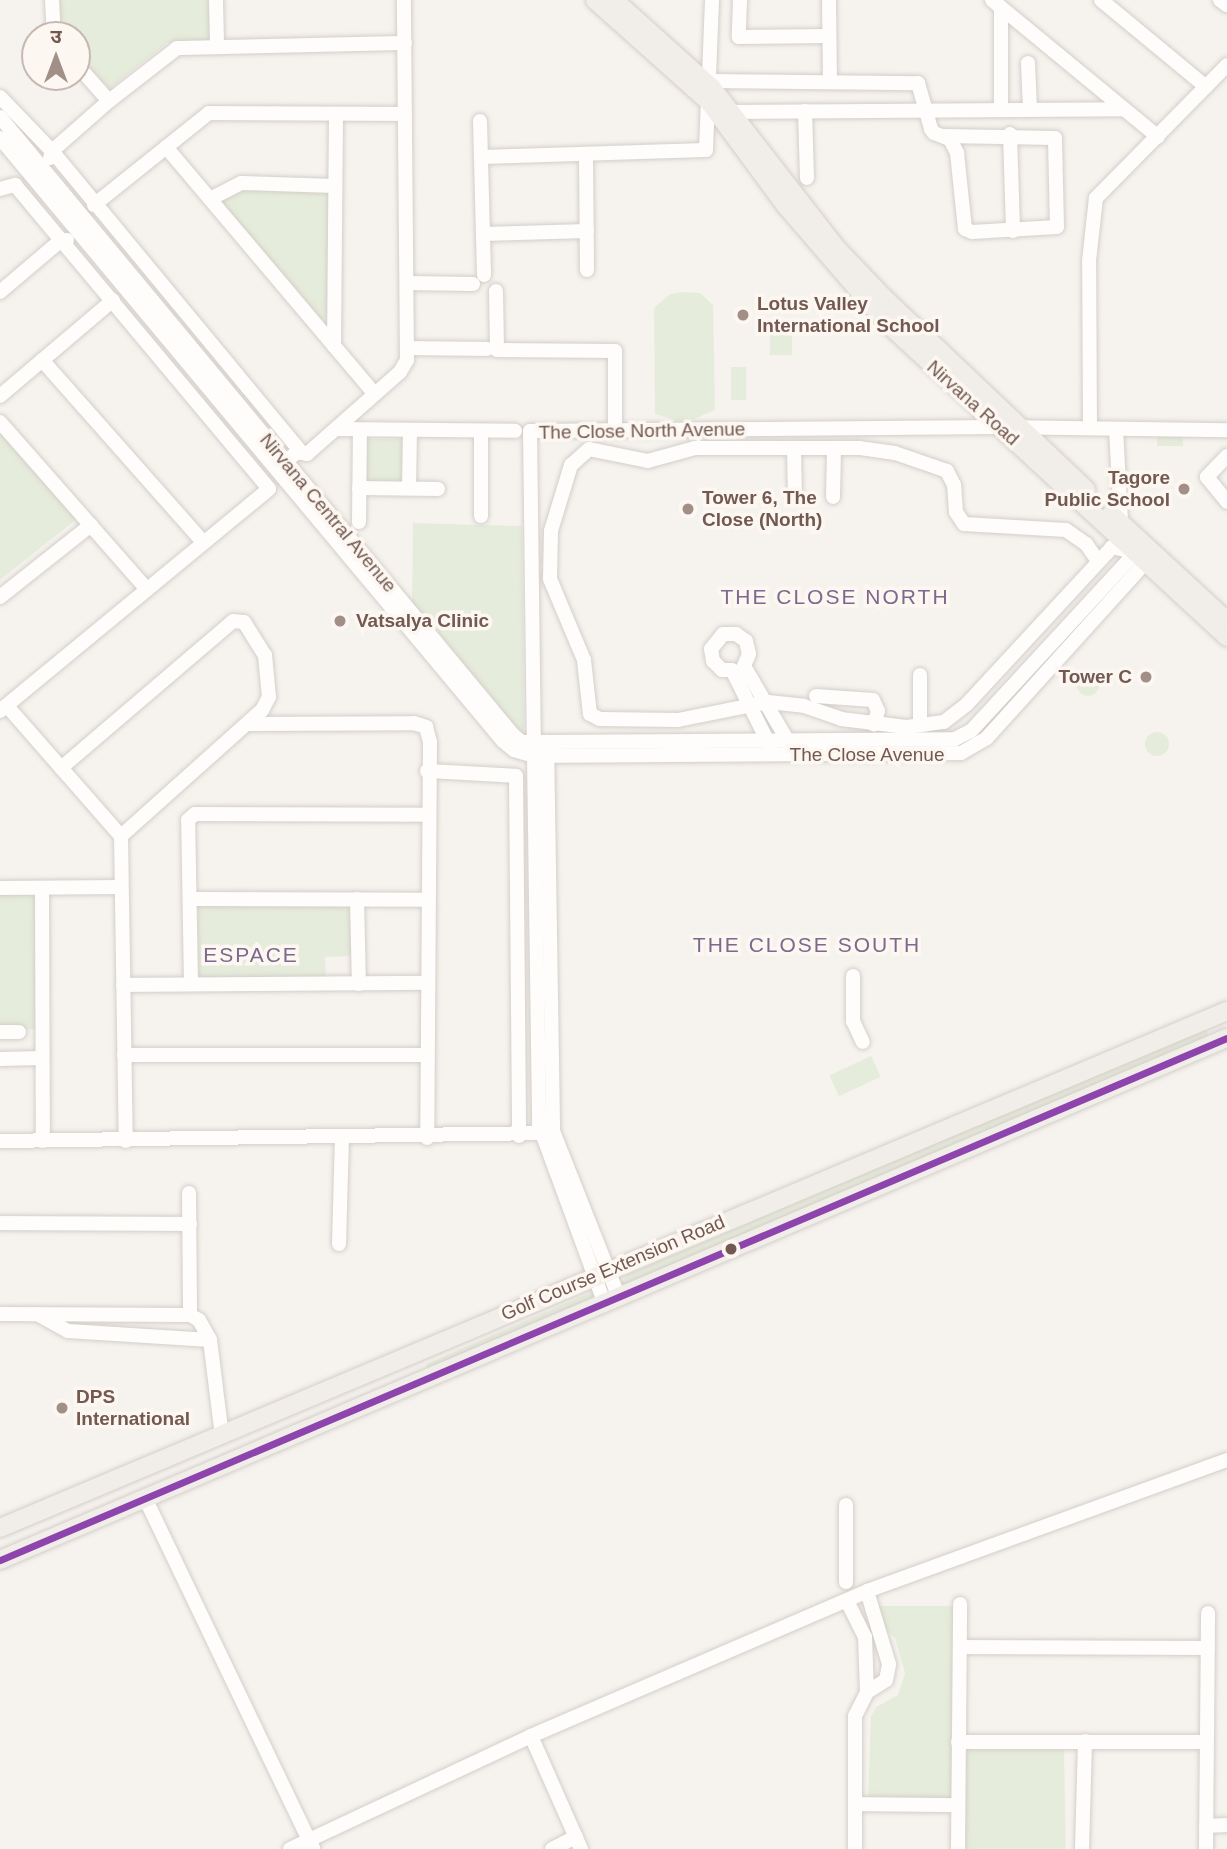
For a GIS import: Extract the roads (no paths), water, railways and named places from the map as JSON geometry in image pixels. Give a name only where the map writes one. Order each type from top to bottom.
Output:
[{"type":"main road","name":"Nirvana Road","points":[[594,0],[711,90],[844,276],[998,427],[1227,621]]},
{"type":"main road","name":"Nirvana Road","points":[[614,0],[734,112],[838,250],[1020,428],[1121,522],[1142,551],[1227,637]]},
{"type":"main road","points":[[1221,1013],[1226,1038]]},
{"type":"main road","name":"Golf Course Extension Road","points":[[0,1528],[1221,1013]]},
{"type":"main road","name":"Golf Course Extension Road","points":[[0,1560],[1226,1038]]},
{"type":"street","points":[[52,0],[53,21]]},
{"type":"street","points":[[216,0],[217,44]]},
{"type":"street","points":[[302,453],[336,429],[400,372],[409,348],[404,0]]},
{"type":"street","points":[[481,157],[701,153],[709,145],[712,0]]},
{"type":"street","points":[[740,0],[740,37],[829,37]]},
{"type":"street","points":[[829,0],[830,82]]},
{"type":"street","points":[[1101,0],[1206,87]]},
{"type":"street","points":[[1220,0],[1227,5]]},
{"type":"street","points":[[996,4],[1158,137]]},
{"type":"street","points":[[996,4],[1001,109]]},
{"type":"street","points":[[52,151],[109,101],[177,48],[217,44],[405,43]]},
{"type":"street","points":[[1028,63],[1030,109]]},
{"type":"street","points":[[1090,428],[1093,209],[1103,189],[1158,137],[1227,65]]},
{"type":"street","points":[[91,81],[109,101]]},
{"type":"street","points":[[711,90],[830,82],[912,81],[921,86],[931,129],[953,142],[959,162],[965,229],[1013,231],[1057,227],[1059,149],[1051,136],[945,136]]},
{"type":"street","points":[[0,97],[52,151],[302,453],[303,459],[284,469],[265,485]]},
{"type":"street","points":[[734,112],[1121,109]]},
{"type":"street","points":[[805,111],[807,178]]},
{"type":"street","points":[[94,205],[209,113],[405,114]]},
{"type":"street","points":[[334,346],[336,115]]},
{"type":"street","name":"Nirvana Central Avenue","points":[[0,117],[38,161],[80,223]]},
{"type":"street","points":[[408,283],[478,279],[483,234],[480,121]]},
{"type":"street","points":[[1010,134],[1013,231]]},
{"type":"street","name":"Nirvana Central Avenue","points":[[3,146],[80,223],[284,469],[513,735],[540,749]]},
{"type":"street","points":[[166,146],[374,393]]},
{"type":"street","points":[[38,161],[44,149],[52,151]]},
{"type":"street","points":[[586,155],[587,270]]},
{"type":"street","points":[[210,199],[241,183],[335,186]]},
{"type":"street","points":[[0,189],[15,185],[269,489],[4,708],[121,836],[126,1140]]},
{"type":"street","points":[[0,292],[80,223]]},
{"type":"street","points":[[483,234],[587,231]]},
{"type":"street","points":[[496,291],[498,350],[615,351],[615,430]]},
{"type":"street","points":[[0,396],[113,300]]},
{"type":"street","points":[[409,348],[487,349]]},
{"type":"street","points":[[42,360],[203,542]]},
{"type":"street","points":[[0,422],[146,588]]},
{"type":"street","name":"The Close North Avenue","points":[[540,749],[530,431],[998,427],[1227,430]]},
{"type":"street","name":"The Close North Avenue","points":[[336,429],[360,432],[515,431]]},
{"type":"street","points":[[1116,429],[1121,522]]},
{"type":"street","points":[[410,431],[410,488]]},
{"type":"street","points":[[481,431],[481,516]]},
{"type":"street","points":[[359,522],[360,432]]},
{"type":"street","points":[[1098,561],[1086,544],[1066,530],[964,524],[956,512],[952,478],[940,468],[895,453],[834,448],[695,448],[648,461],[589,449],[571,465],[551,531],[550,579],[584,660],[590,713],[600,719],[678,720],[768,702],[874,724],[920,725],[944,722],[967,704],[1112,547],[1142,551]]},
{"type":"street","points":[[833,497],[834,448]]},
{"type":"street","points":[[794,449],[795,495]]},
{"type":"street","points":[[1227,456],[1207,477],[1227,502]]},
{"type":"street","points":[[359,488],[438,489]]},
{"type":"street","points":[[0,597],[91,525]]},
{"type":"street","name":"The Close Avenue","points":[[540,749],[911,749],[958,746],[988,738],[1142,551]]},
{"type":"street","points":[[61,768],[238,620],[244,622],[265,655],[269,697],[247,724],[121,836]]},
{"type":"street","points":[[772,749],[738,668],[768,702],[793,749]]},
{"type":"street","points":[[920,675],[920,725]]},
{"type":"street","points":[[816,696],[873,700],[878,711],[874,724]]},
{"type":"street","points":[[247,724],[420,724],[426,727],[430,742],[426,815],[427,1138]]},
{"type":"street","points":[[540,749],[549,1137],[612,1301]]},
{"type":"street","points":[[428,771],[516,776],[522,1136]]},
{"type":"street","points":[[191,984],[188,820],[195,814],[206,811],[426,815]]},
{"type":"street","points":[[0,888],[121,887]]},
{"type":"street","points":[[42,888],[43,1141]]},
{"type":"street","points":[[191,899],[427,900]]},
{"type":"street","points":[[357,899],[359,984]]},
{"type":"street","points":[[853,976],[853,1021],[863,1042]]},
{"type":"street","points":[[123,985],[427,983]]},
{"type":"street","points":[[0,1032],[19,1032]]},
{"type":"street","points":[[124,1055],[427,1055]]},
{"type":"street","points":[[0,1059],[42,1059]]},
{"type":"street","points":[[0,1142],[549,1137]]},
{"type":"street","points":[[340,1244],[342,1139]]},
{"type":"street","points":[[190,1193],[190,1315]]},
{"type":"street","points":[[0,1223],[190,1224]]},
{"type":"street","points":[[0,1314],[190,1315],[199,1320],[210,1340],[217,1366],[222,1436]]},
{"type":"street","points":[[37,1314],[68,1331],[210,1340]]},
{"type":"street","points":[[290,1849],[311,1845],[531,1736],[867,1591],[1227,1460]]},
{"type":"street","points":[[146,1500],[311,1845]]},
{"type":"street","points":[[846,1505],[846,1582]]},
{"type":"street","points":[[867,1591],[889,1664],[886,1681],[867,1692]]},
{"type":"street","points":[[846,1601],[865,1637],[867,1692],[855,1716],[855,1849]]},
{"type":"street","points":[[958,1849],[960,1604]]},
{"type":"street","points":[[1206,1849],[1208,1613]]},
{"type":"street","points":[[960,1647],[1208,1648]]},
{"type":"street","points":[[531,1736],[578,1843]]},
{"type":"street","points":[[1082,1849],[1085,1741]]},
{"type":"street","points":[[958,1742],[1206,1742]]},
{"type":"street","points":[[855,1804],[957,1805]]},
{"type":"street","points":[[1206,1826],[1227,1825]]},
{"type":"street","points":[[552,1849],[578,1843]]},
{"type":"street","points":[[564,1849],[578,1843]]},
{"type":"place","name":"Lotus Valley International School","points":[[743,315]]},
{"type":"place","name":"Tagore Public School","points":[[1184,489]]},
{"type":"place","name":"Tower 6, The Close (North)","points":[[688,509]]},
{"type":"place","name":"Vatsalya Clinic","points":[[340,621]]},
{"type":"place","name":"Tower C","points":[[1146,677]]},
{"type":"place","name":"DPS International","points":[[62,1408]]},
{"type":"district","name":"THE CLOSE NORTH","points":[[835,597]]},
{"type":"district","name":"THE CLOSE SOUTH","points":[[807,945]]},
{"type":"district","name":"ESPACE","points":[[251,955]]}]
